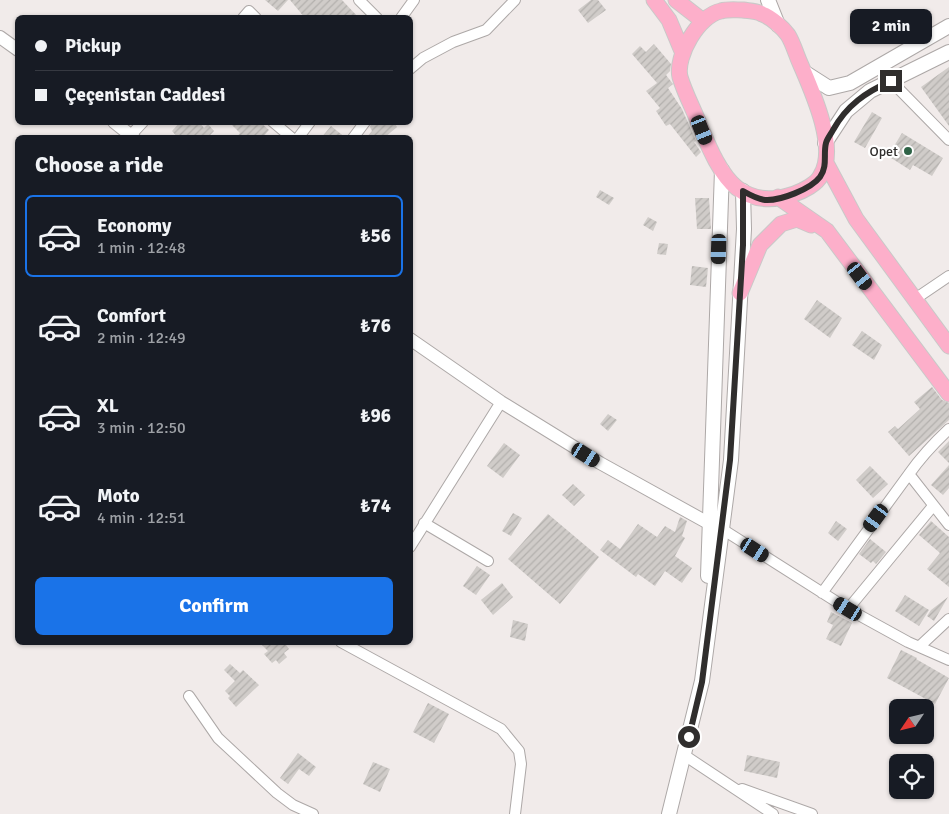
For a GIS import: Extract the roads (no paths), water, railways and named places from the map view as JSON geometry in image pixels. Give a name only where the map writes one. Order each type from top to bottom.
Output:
[{"type":"main road","points":[[654,0],[668,20],[682,51]]},
{"type":"main road","points":[[676,0],[703,21]]},
{"type":"main road","points":[[768,0],[778,25]]},
{"type":"main road","points":[[730,5],[762,14],[788,34],[817,104],[826,144],[826,163],[821,176],[810,186],[794,194],[765,200],[752,196],[736,187],[722,170],[709,148],[680,75],[682,51],[703,21],[730,5]]},
{"type":"main road","points":[[804,72],[829,88],[850,84],[949,26]]},
{"type":"main road","points":[[826,144],[846,111],[870,91],[949,52]]},
{"type":"main road","points":[[826,163],[856,219],[949,346]]},
{"type":"main road","points":[[669,814],[702,682],[716,527],[722,170]]},
{"type":"main road","points":[[716,527],[730,460],[744,229],[743,191]]},
{"type":"main road","points":[[778,197],[827,231],[949,394]]},
{"type":"main road","points":[[740,293],[760,245],[781,224],[797,219],[827,231]]},
{"type":"street","points":[[359,0],[374,15]]},
{"type":"street","points":[[403,15],[414,0]]},
{"type":"street","points":[[413,66],[423,58],[453,42],[486,30],[515,0]]},
{"type":"street","points":[[0,36],[15,48]]},
{"type":"street","points":[[891,81],[949,140]]},
{"type":"street","points":[[118,125],[132,135]]},
{"type":"street","points":[[277,125],[288,135]]},
{"type":"street","points":[[355,135],[364,125]]},
{"type":"street","points":[[915,299],[949,276]]},
{"type":"street","points":[[413,341],[501,402],[600,463],[716,527],[848,609],[908,642],[949,660]]},
{"type":"street","points":[[413,542],[501,402]]},
{"type":"street","points":[[822,593],[921,457],[949,429]]},
{"type":"street","points":[[909,474],[949,525]]},
{"type":"street","points":[[848,609],[933,506]]},
{"type":"street","points":[[424,523],[488,561]]},
{"type":"street","points":[[920,646],[949,619]]},
{"type":"street","points":[[350,645],[501,729],[519,751],[521,764],[515,814]]},
{"type":"street","points":[[190,696],[218,738],[277,793],[293,805],[313,814]]},
{"type":"street","points":[[684,755],[773,814]]},
{"type":"street","points":[[726,783],[812,814]]},
{"type":"place","name":"Opet","points":[[908,151]]}]
